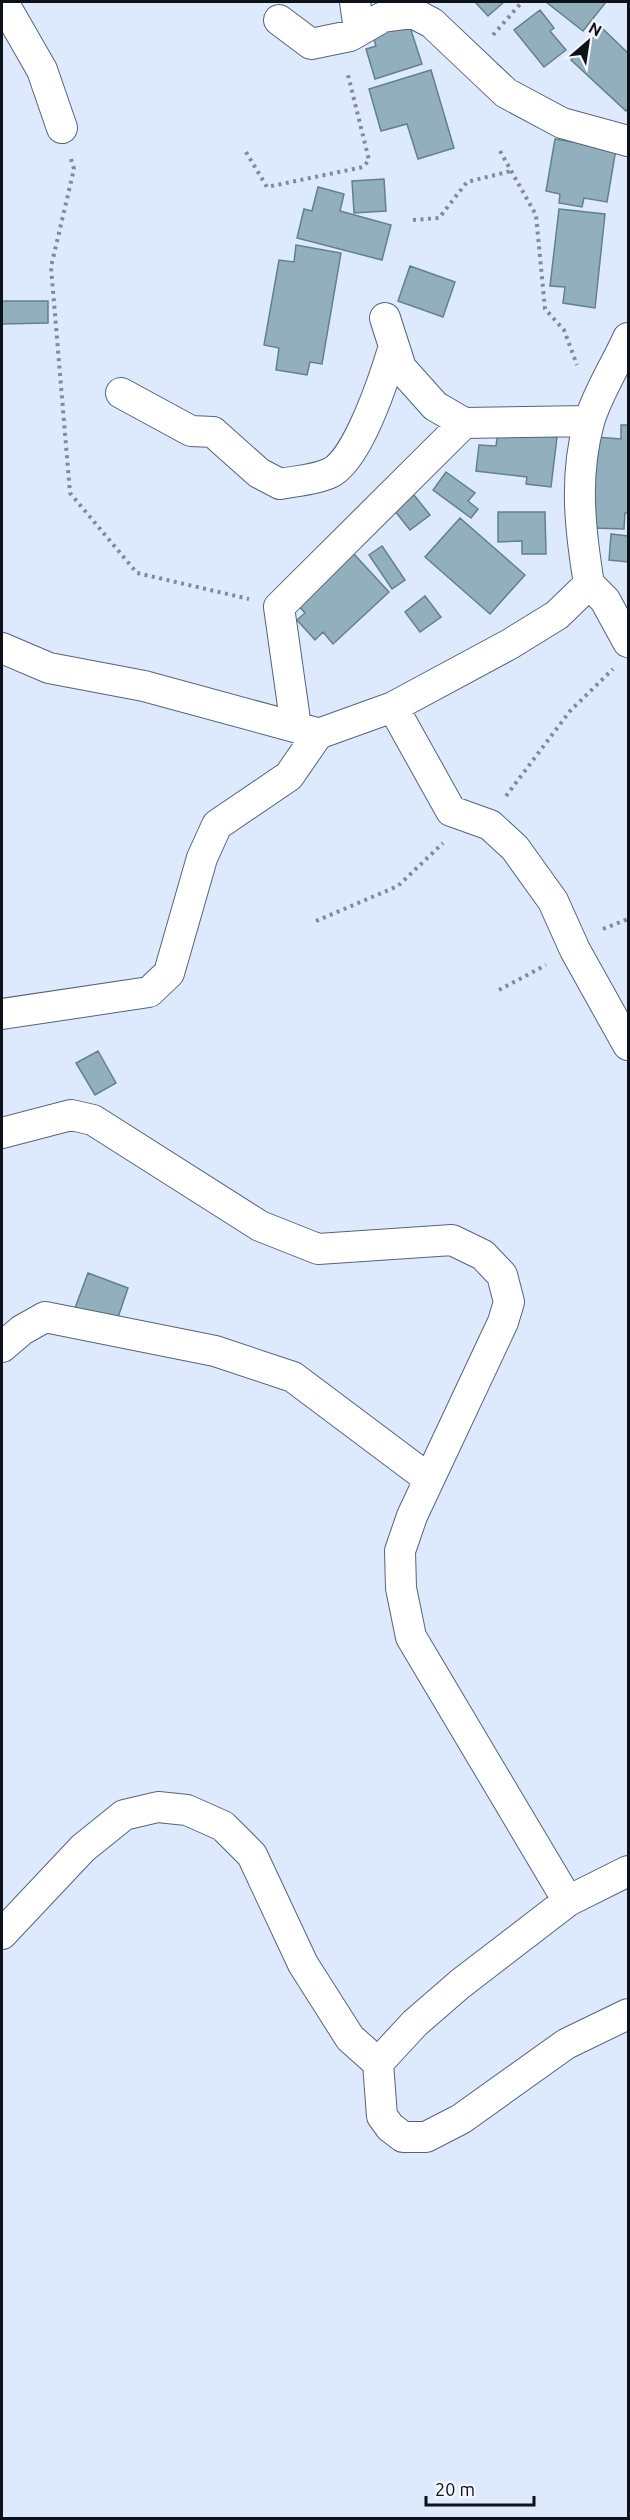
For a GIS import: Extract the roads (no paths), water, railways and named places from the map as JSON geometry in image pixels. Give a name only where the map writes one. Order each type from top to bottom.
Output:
[{"type":"street","points":[[3,2],[42,70],[62,128]]},
{"type":"street","points":[[279,20],[311,44],[351,23],[413,13],[432,23],[506,93],[562,123],[628,141]]},
{"type":"street","points":[[385,318],[401,368],[435,406],[464,423],[589,421]]},
{"type":"street","points":[[624,653],[604,600],[589,584],[580,533],[578,480],[589,421],[628,338]]},
{"type":"street","points":[[121,393],[191,431],[213,432],[259,473],[280,484],[331,473],[357,442],[381,387],[394,346]]},
{"type":"street","points":[[2,1014],[149,993],[169,972],[202,858],[217,825],[289,776],[307,731],[279,607],[464,423]]},
{"type":"street","points":[[2,648],[50,668],[144,686],[307,731],[393,706],[510,644],[557,615],[589,584]]},
{"type":"street","points":[[393,706],[450,810],[490,825],[515,848],[553,901],[575,950],[628,1045]]},
{"type":"street","points":[[2,1133],[71,1115],[93,1120],[260,1226],[318,1249],[452,1240],[483,1255],[501,1275],[509,1302],[503,1322],[429,1479],[399,1551],[400,1588],[411,1637],[568,1901]]},
{"type":"street","points":[[2,1347],[22,1330],[45,1317],[215,1351],[293,1377],[429,1479]]},
{"type":"street","points":[[2,1934],[83,1848],[124,1815],[158,1807],[187,1810],[223,1826],[252,1855],[303,1964],[350,2038],[378,2062],[382,2116],[390,2127],[403,2137],[426,2137],[460,2119],[566,2044],[607,2022],[628,2014]]},
{"type":"street","points":[[378,2062],[415,2023],[460,1984],[568,1901],[628,1871]]}]
